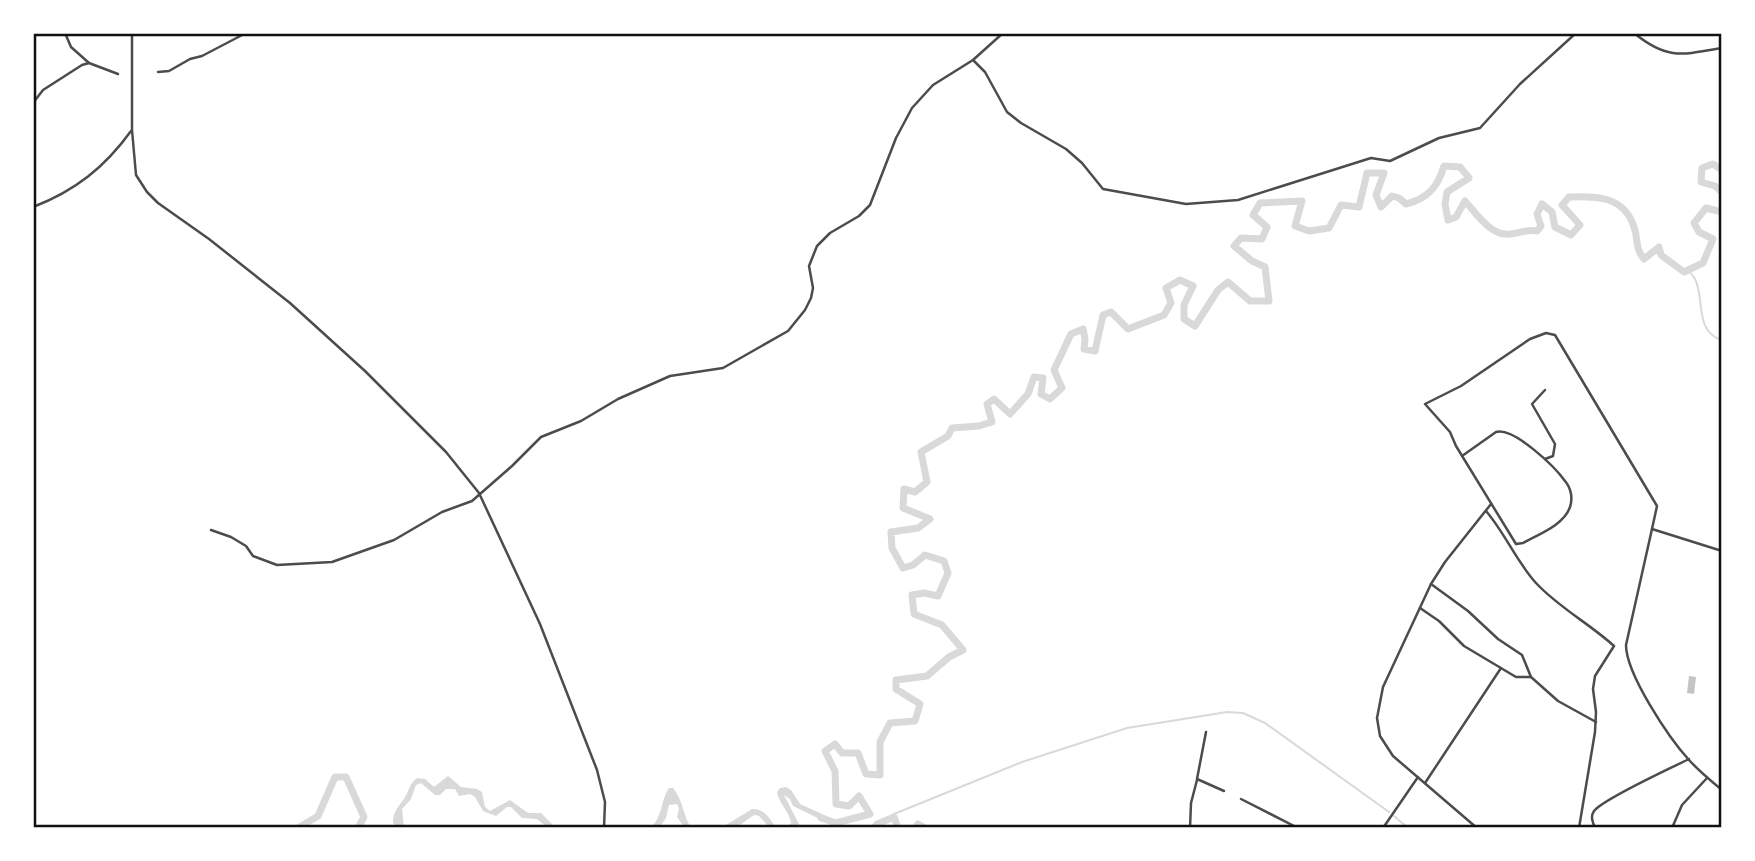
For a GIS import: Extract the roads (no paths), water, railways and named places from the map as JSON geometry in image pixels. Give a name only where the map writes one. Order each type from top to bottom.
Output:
[{"type":"street","points":[[65,33],[71,47],[89,63],[118,74]]},
{"type":"street","points":[[132,33],[132,131],[136,175],[152,197],[290,303],[365,370],[446,452],[479,493],[540,624],[597,770],[605,802],[604,828]]},
{"type":"street","points":[[158,72],[169,71],[246,33]]},
{"type":"street","points":[[211,530],[240,541],[253,556],[263,561],[290,565],[328,562],[394,540],[442,512],[471,501],[541,437],[581,421],[618,399],[670,376],[723,368],[788,331],[811,299],[813,288],[809,266],[817,246],[830,233],[859,216],[870,205],[896,138],[919,99],[933,85],[973,60],[1003,33]]},
{"type":"street","points":[[973,60],[985,72],[1007,112],[1066,149],[1103,188],[1190,204],[1243,199],[1371,158],[1390,161],[1435,140],[1475,130],[1485,125],[1520,84],[1576,33]]},
{"type":"street","points":[[1634,33],[1650,46],[1666,52],[1688,54],[1722,48]]},
{"type":"street","points":[[33,103],[51,85],[89,63]]},
{"type":"street","points":[[33,207],[58,198],[93,174],[132,131]]},
{"type":"street","points":[[1462,456],[1501,430],[1511,433],[1545,459],[1566,481],[1571,494],[1570,507],[1562,520],[1518,545],[1511,538],[1462,456],[1450,432],[1425,404],[1456,390],[1530,339],[1552,333],[1559,340],[1657,506],[1630,621],[1626,654],[1631,669],[1689,759],[1722,790]]},
{"type":"street","points":[[1545,390],[1533,401],[1532,406],[1555,444],[1553,456],[1545,459]]},
{"type":"street","points":[[1477,828],[1384,745],[1377,718],[1383,687],[1431,584],[1445,562],[1492,504]]},
{"type":"street","points":[[1486,511],[1497,524],[1522,567],[1537,584],[1614,646],[1595,676],[1593,689],[1596,722],[1588,786],[1579,828]]},
{"type":"street","points":[[1653,529],[1722,551]]},
{"type":"street","points":[[1431,584],[1468,611],[1498,639],[1522,655],[1531,677],[1558,701],[1596,722]]},
{"type":"street","points":[[1420,608],[1439,621],[1464,646],[1516,677],[1531,677]]},
{"type":"street","points":[[1425,783],[1502,668]]},
{"type":"street","points":[[1190,828],[1191,803],[1206,732]]},
{"type":"street","points":[[1595,828],[1592,817],[1594,811],[1615,797],[1689,759]]},
{"type":"street","points":[[1383,828],[1418,777]]},
{"type":"street","points":[[1672,828],[1682,805],[1707,778]]},
{"type":"street","points":[[1197,779],[1224,791]]},
{"type":"street","points":[[1241,799],[1298,828]]},
{"type":"street","points":[[1083,828],[1094,828]]},
{"type":"waterway","points":[[1722,170],[1713,164],[1702,168],[1701,182],[1715,186],[1722,192]]},
{"type":"waterway","points":[[821,818],[836,823],[870,814],[859,796],[849,806],[836,804],[835,771],[825,751],[835,744],[842,753],[858,753],[866,774],[880,775],[880,742],[890,723],[915,721],[920,704],[896,689],[896,680],[927,676],[949,657],[963,650],[942,625],[914,614],[912,595],[924,593],[938,596],[948,573],[944,561],[925,555],[913,565],[903,568],[892,548],[891,532],[918,528],[930,519],[903,508],[904,489],[915,492],[927,482],[921,452],[948,436],[952,428],[992,422],[987,404],[994,399],[1010,414],[1028,394],[1034,377],[1043,378],[1041,394],[1050,399],[1062,388],[1054,370],[1071,334],[1083,329],[1084,349],[1095,351],[1103,315],[1111,312],[1128,329],[1164,315],[1171,303],[1166,288],[1180,280],[1193,286],[1184,305],[1184,319],[1195,326],[1218,290],[1228,282],[1250,301],[1269,301],[1265,267],[1252,261],[1234,246],[1241,238],[1262,239],[1267,227],[1253,215],[1260,203],[1302,201],[1295,226],[1309,231],[1329,228],[1341,205],[1359,207],[1367,173],[1384,173],[1376,195],[1381,207],[1392,196],[1406,204],[1420,199],[1435,186],[1444,166],[1460,167],[1469,178],[1447,192],[1445,204],[1448,220],[1456,217],[1465,201],[1484,223],[1496,232],[1510,234],[1537,231],[1541,226],[1537,214],[1542,204],[1552,212],[1555,227],[1571,235],[1580,225],[1562,205],[1569,197],[1599,198],[1624,209],[1644,259],[1659,247],[1661,255],[1684,272],[1703,263],[1713,239],[1699,232],[1694,223],[1706,208],[1722,212]]},
{"type":"waterway","points":[[1688,270],[1698,287],[1707,330],[1722,340]]},
{"type":"waterway","points":[[894,817],[894,814],[1022,762],[1127,728],[1227,712],[1243,713],[1265,723],[1389,812]]},
{"type":"waterway","points":[[298,828],[318,816],[335,777],[346,777],[364,817],[358,828]]},
{"type":"waterway","points":[[1394,816],[1408,828]]},
{"type":"waterway","points":[[874,828],[894,817],[898,828]]},
{"type":"waterway","points":[[915,828],[918,824],[925,828]]}]
